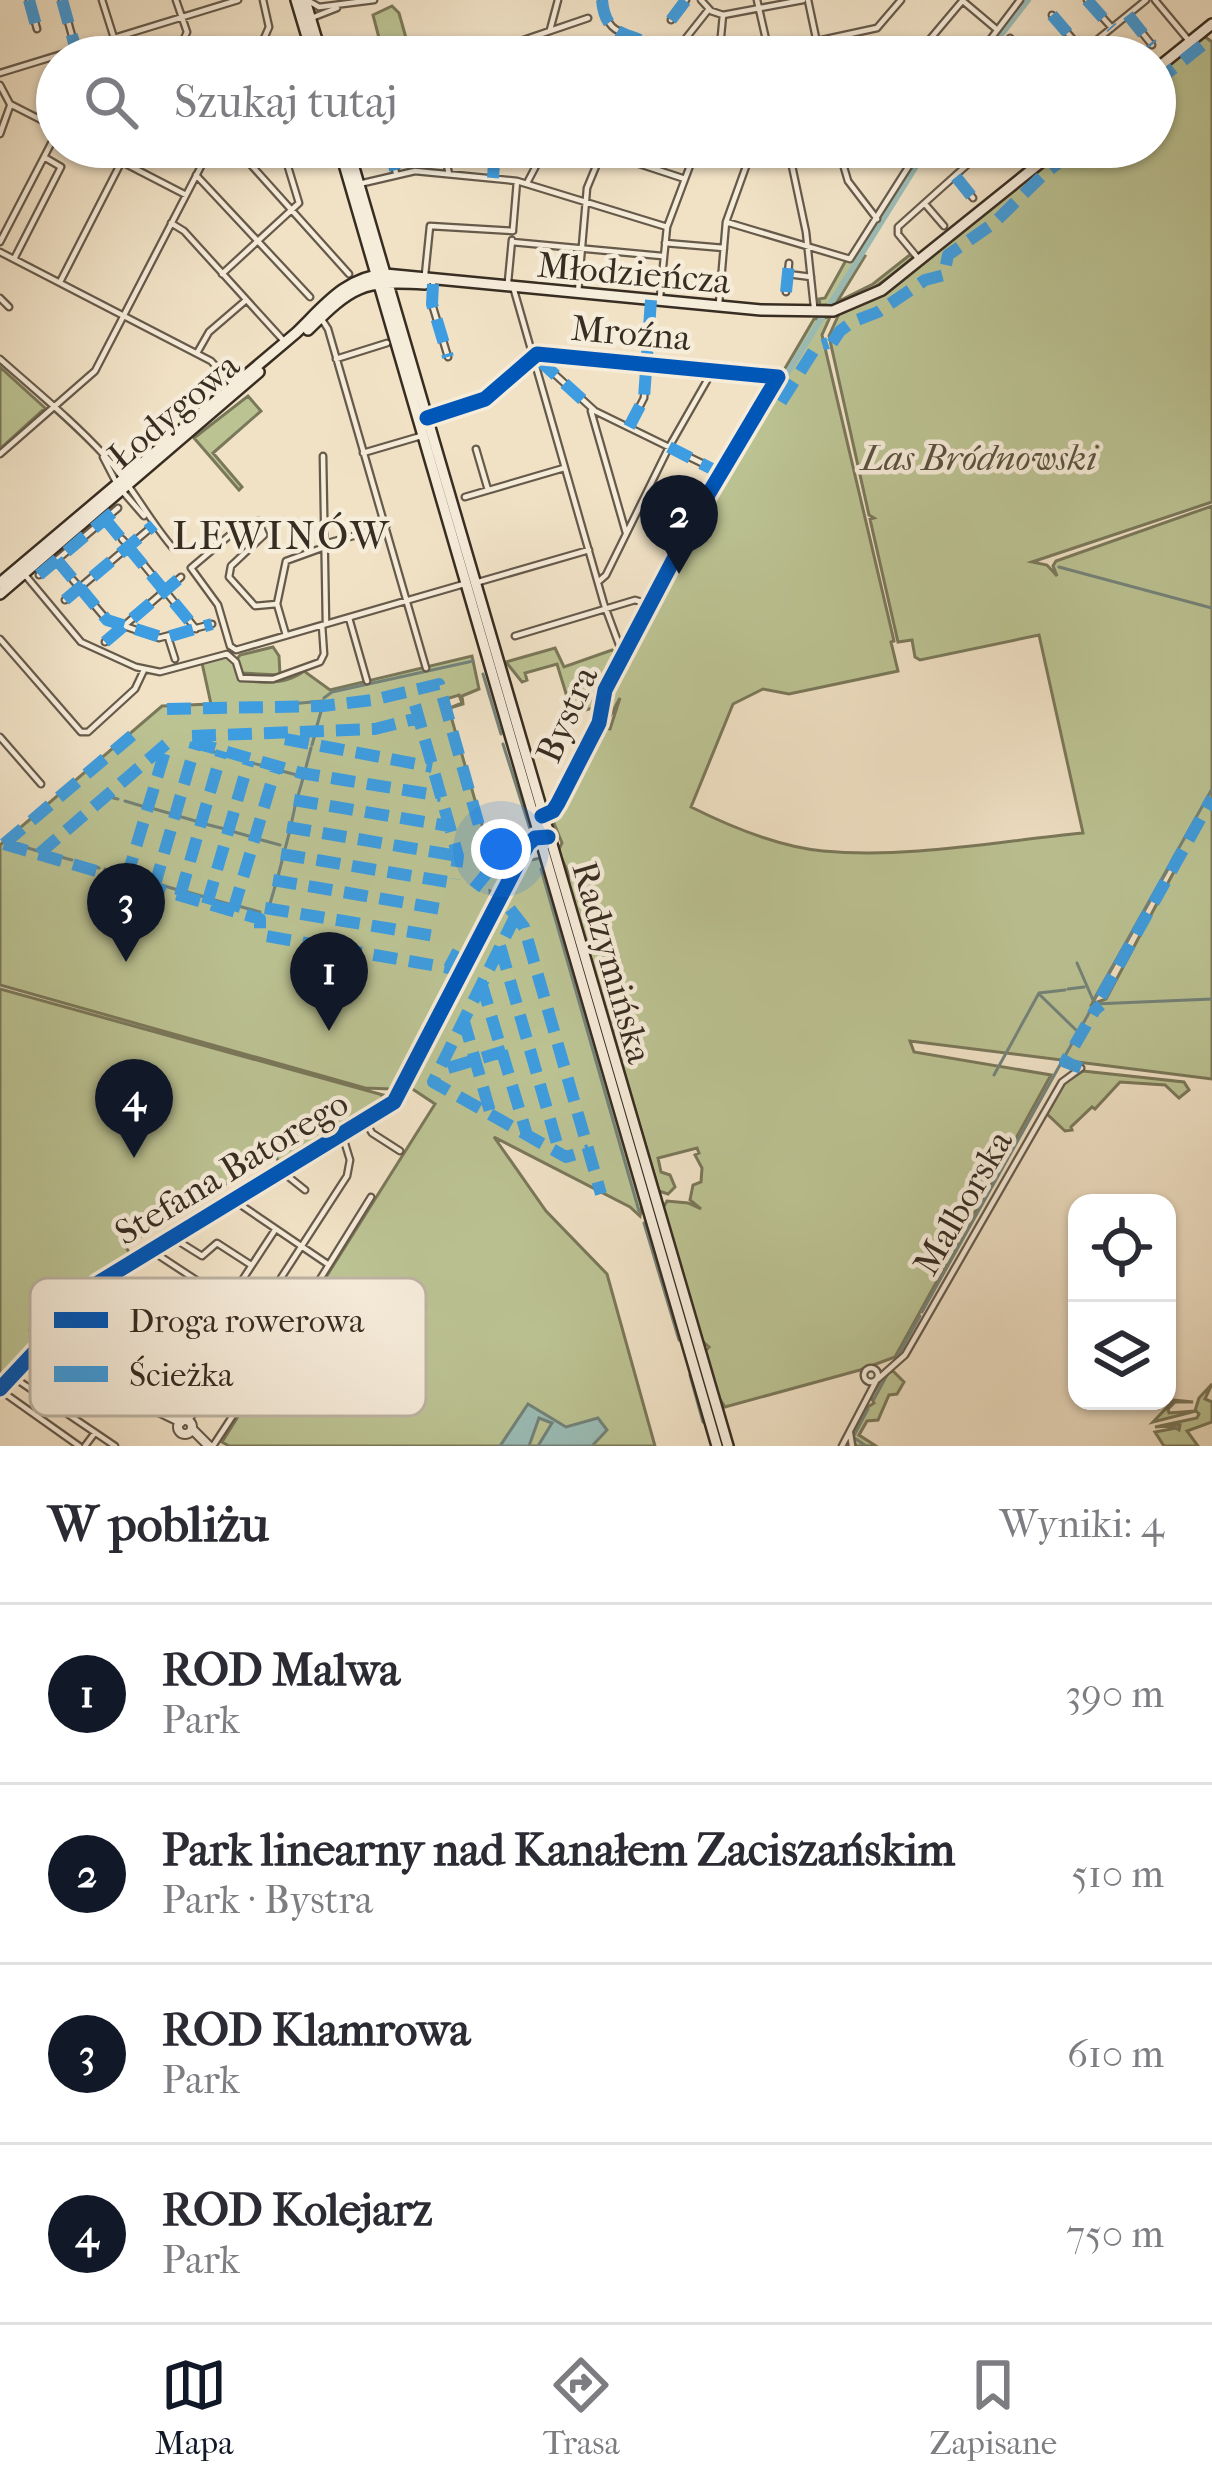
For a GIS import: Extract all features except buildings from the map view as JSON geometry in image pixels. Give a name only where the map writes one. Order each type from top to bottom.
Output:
[{"type":"main road","points":[[303,0],[313,36]]},
{"type":"main road","points":[[303,0],[312,36]]},
{"type":"main road","points":[[1176,53],[1212,24]]},
{"type":"main road","name":"Radzymińska","points":[[346,168],[427,418],[542,843],[717,1446]]},
{"type":"main road","name":"Radzymińska","points":[[354,168],[424,436],[542,816],[542,843],[728,1446]]},
{"type":"main road","points":[[821,313],[873,295],[1034,168]]},
{"type":"main road","name":"Młodzieńcza","points":[[382,278],[821,313]]},
{"type":"main road","name":"Łodygowa","points":[[0,583],[347,294],[382,278]]},
{"type":"main road","name":"Łodygowa","points":[[235,390],[343,289],[382,278]]},
{"type":"main road","name":"Łodygowa","points":[[0,594],[21,570]]},
{"type":"street","points":[[29,0],[37,29]]},
{"type":"street","points":[[62,0],[72,36]]},
{"type":"street","points":[[102,0],[113,36]]},
{"type":"street","points":[[176,0],[185,36]]},
{"type":"street","points":[[120,36],[237,0]]},
{"type":"street","points":[[263,0],[269,27],[265,36]]},
{"type":"street","points":[[303,0],[319,7],[338,7]]},
{"type":"street","points":[[311,22],[338,7],[374,0]]},
{"type":"street","points":[[550,31],[558,0]]},
{"type":"street","points":[[602,0],[607,24],[631,36]]},
{"type":"street","points":[[670,20],[686,0]]},
{"type":"street","points":[[700,0],[723,15],[805,0],[816,36]]},
{"type":"street","points":[[758,0],[765,36]]},
{"type":"street","points":[[840,36],[878,28],[902,0]]},
{"type":"street","points":[[932,36],[962,0],[995,28]]},
{"type":"street","points":[[990,36],[1019,0]]},
{"type":"street","points":[[1088,0],[1112,28]]},
{"type":"street","points":[[1132,0],[1137,7]]},
{"type":"street","points":[[1102,36],[1146,0]]},
{"type":"street","points":[[1155,0],[1190,42]]},
{"type":"street","points":[[688,36],[709,9]]},
{"type":"street","points":[[721,36],[723,15]]},
{"type":"street","points":[[1052,15],[1070,36]]},
{"type":"street","points":[[1128,15],[1146,36]]},
{"type":"street","points":[[534,36],[588,18]]},
{"type":"street","points":[[0,73],[36,62]]},
{"type":"street","points":[[0,85],[10,104],[36,118]]},
{"type":"street","points":[[0,134],[10,104]]},
{"type":"street","points":[[0,242],[38,168]]},
{"type":"street","points":[[14,259],[60,168]]},
{"type":"street","points":[[60,283],[119,168]]},
{"type":"street","points":[[134,168],[186,195]]},
{"type":"street","points":[[0,454],[95,371],[200,168]]},
{"type":"street","points":[[254,168],[349,274]]},
{"type":"street","points":[[222,274],[299,203],[288,168]]},
{"type":"street","points":[[394,168],[396,173]]},
{"type":"street","points":[[448,168],[449,174]]},
{"type":"street","points":[[494,178],[495,168]]},
{"type":"street","points":[[527,184],[536,168]]},
{"type":"street","points":[[578,294],[587,188],[595,168]]},
{"type":"street","points":[[654,168],[686,179]]},
{"type":"street","points":[[629,427],[644,398],[667,227],[690,168]]},
{"type":"street","points":[[719,307],[726,222],[745,168]]},
{"type":"street","points":[[792,168],[821,313]]},
{"type":"street","points":[[844,168],[848,181],[877,219]]},
{"type":"street","points":[[726,222],[845,260],[856,252],[909,168]]},
{"type":"street","points":[[920,260],[897,230],[965,168]]},
{"type":"street","points":[[358,184],[396,173],[517,181],[667,227]]},
{"type":"street","points":[[196,175],[310,297]]},
{"type":"street","points":[[956,177],[973,198]]},
{"type":"street","points":[[517,181],[511,288],[624,658]]},
{"type":"street","points":[[925,204],[944,226]]},
{"type":"street","points":[[171,223],[285,343]]},
{"type":"street","points":[[448,357],[432,304],[430,226],[513,231]]},
{"type":"street","points":[[512,242],[663,256]]},
{"type":"street","points":[[664,243],[724,248]]},
{"type":"street","points":[[0,252],[197,353],[217,365],[235,390]]},
{"type":"street","points":[[786,292],[789,263]]},
{"type":"street","points":[[788,274],[811,278]]},
{"type":"street","points":[[0,298],[9,307]]},
{"type":"street","points":[[197,353],[207,333],[246,300]]},
{"type":"street","points":[[321,317],[426,668]]},
{"type":"street","points":[[336,358],[387,343]]},
{"type":"street","points":[[535,357],[590,407],[720,473]]},
{"type":"street","name":"Mroźna","points":[[427,418],[485,399],[535,357],[778,377]]},
{"type":"street","points":[[0,359],[100,452],[173,548]]},
{"type":"street","points":[[598,582],[713,370]]},
{"type":"street","name":"Bystra","points":[[542,816],[558,802],[599,723],[605,690],[720,473],[778,377]]},
{"type":"street","points":[[590,407],[626,532]]},
{"type":"street","points":[[363,453],[424,436]]},
{"type":"street","points":[[476,449],[488,490]]},
{"type":"street","points":[[278,604],[255,606],[228,574],[262,538],[264,529],[258,521],[250,522],[191,568],[218,605],[241,678],[273,679],[321,660],[323,456]]},
{"type":"street","points":[[465,497],[564,468]]},
{"type":"street","points":[[39,575],[118,508]]},
{"type":"street","points":[[105,519],[116,532]]},
{"type":"street","points":[[65,600],[85,594],[153,524]]},
{"type":"street","points":[[286,635],[278,604],[286,561],[386,527]]},
{"type":"street","points":[[122,539],[131,549]]},
{"type":"street","points":[[21,570],[81,643],[144,670],[160,672],[589,550]]},
{"type":"street","points":[[57,560],[107,620],[168,638],[212,624]]},
{"type":"street","points":[[140,560],[196,629]]},
{"type":"street","points":[[105,642],[181,577]]},
{"type":"street","points":[[515,636],[637,600],[651,605]]},
{"type":"street","points":[[349,618],[367,681]]},
{"type":"street","points":[[168,638],[175,659]]},
{"type":"street","points":[[0,639],[81,733],[135,689],[144,670]]},
{"type":"street","points":[[0,736],[41,784]]},
{"type":"street","name":"Stefana Batorego","points":[[104,1278],[394,1102],[530,842],[542,843]]},
{"type":"street","name":"Malborska","points":[[842,1446],[877,1380],[907,1353],[1062,1082],[1081,1068]]},
{"type":"street","points":[[365,1121],[372,1133],[400,1151]]},
{"type":"street","points":[[281,1278],[350,1170],[342,1134]]},
{"type":"street","points":[[280,1170],[305,1190]]},
{"type":"street","points":[[320,1278],[371,1197]]},
{"type":"street","points":[[233,1200],[329,1264]]},
{"type":"street","points":[[243,1278],[274,1229]]},
{"type":"street","points":[[178,1241],[202,1256],[217,1243],[251,1265]]},
{"type":"street","points":[[152,1250],[194,1278]]},
{"type":"street","name":"Stefana Batorego","points":[[0,1390],[30,1359]]},
{"type":"street","points":[[868,1397],[865,1372],[892,1367]]},
{"type":"street","points":[[867,1381],[877,1380],[874,1369]]},
{"type":"street","points":[[13,1377],[30,1389]]},
{"type":"street","points":[[0,1390],[30,1410]]},
{"type":"street","points":[[38,1416],[82,1446],[94,1433]]},
{"type":"street","points":[[69,1416],[115,1446]]},
{"type":"street","points":[[167,1416],[209,1446],[231,1416]]},
{"type":"street","points":[[175,1443],[192,1416]]},
{"type":"street","points":[[842,1446],[852,1446],[851,1427]]},
{"type":"green space","points":[[392,6],[405,36],[378,36],[373,15]]},
{"type":"green space","name":"Las Bródnowski","points":[[1204,36],[1212,42],[1212,502],[1032,562],[1047,565],[1057,576],[1056,561],[1212,506],[1212,1079],[910,1041],[914,1052],[1051,1075],[895,1357],[725,1407],[716,1393],[704,1352],[709,1347],[701,1340],[663,1208],[667,1201],[701,1209],[690,1200],[693,1185],[701,1182],[702,1168],[695,1155],[699,1153],[697,1148],[658,1158],[661,1172],[670,1175],[675,1187],[668,1194],[659,1191],[551,816],[600,726],[610,729],[620,698],[607,722],[601,719],[605,699],[624,660],[629,660],[626,657],[706,500],[774,394],[775,385],[781,386],[777,382],[814,319],[830,317],[822,335],[898,671],[789,694],[763,689],[733,704],[691,807],[756,835],[823,851],[920,851],[1083,833],[1039,635],[920,660],[912,640],[898,642],[870,519],[874,518],[869,515],[829,336],[839,314],[885,291],[1038,168],[1176,168],[1176,57]],"holes":[[[1177,866],[1106,999],[1092,1004],[1168,869]]]},
{"type":"green space","points":[[859,253],[865,256],[837,302],[873,284],[911,254],[914,257],[859,296],[834,304],[820,305],[819,299],[825,298],[845,262]]},
{"type":"green space","points":[[0,367],[45,408],[0,449]]},
{"type":"green space","points":[[248,396],[261,411],[213,453],[242,487],[239,490],[194,438]]},
{"type":"green space","points":[[273,647],[279,656],[280,675],[242,673],[240,655]]},
{"type":"green space","points":[[555,648],[564,667],[612,650],[621,659],[598,707],[572,713],[557,664],[525,673],[527,680],[522,682],[506,662]]},
{"type":"green space","points":[[227,656],[239,679],[274,682],[304,671],[330,690],[472,656],[479,689],[462,696],[463,704],[450,708],[462,703],[459,695],[446,699],[495,870],[506,880],[499,894],[490,891],[491,904],[391,1089],[365,1088],[0,985],[0,845],[162,706],[211,704],[202,663]]},
{"type":"green space","points":[[540,858],[642,1205],[640,1216],[494,1137],[546,1211],[607,1274],[655,1446],[229,1446],[222,1442],[238,1416],[426,1416],[426,1278],[325,1278],[435,1104],[411,1088],[527,861]]},
{"type":"green space","points":[[0,989],[383,1095],[377,1106],[282,1164],[273,1155],[125,1246],[131,1255],[95,1278],[30,1278],[30,1348],[0,1382]]},
{"type":"green space","points":[[1083,1071],[1184,1082],[1189,1090],[1179,1098],[1165,1085],[1120,1082],[1072,1130],[1065,1131],[1047,1114],[1064,1083]]},
{"type":"green space","points":[[893,1371],[904,1382],[897,1394],[889,1395],[878,1420],[867,1421],[859,1435],[876,1446],[856,1446],[851,1433],[863,1410],[874,1403],[871,1397],[884,1375]]},
{"type":"green space","points":[[1212,1384],[1205,1399],[1212,1402],[1212,1422],[1187,1431],[1198,1446],[1164,1446],[1155,1432],[1179,1430],[1180,1425],[1155,1427],[1199,1414],[1153,1422],[1164,1410],[1195,1411]]},
{"type":"water","points":[[528,1404],[566,1427],[598,1418],[607,1430],[592,1446],[538,1446],[552,1423],[539,1418],[529,1446],[500,1446]]},
{"type":"waterway","points":[[1000,36],[1028,0]]},
{"type":"waterway","points":[[549,825],[603,727],[608,714],[604,707],[719,483],[915,168]]},
{"type":"waterway","points":[[1059,567],[1212,608]]},
{"type":"waterway","points":[[324,698],[332,692],[473,661]]},
{"type":"waterway","points":[[483,674],[501,734]]},
{"type":"waterway","points":[[290,704],[323,701]]},
{"type":"waterway","points":[[316,729],[322,708]]},
{"type":"waterway","points":[[312,745],[315,734]]},
{"type":"waterway","points":[[503,744],[531,832]]},
{"type":"waterway","points":[[197,747],[218,753]]},
{"type":"waterway","points":[[305,771],[311,748]]},
{"type":"waterway","points":[[224,755],[245,761]]},
{"type":"waterway","points":[[252,763],[272,768]]},
{"type":"waterway","points":[[278,770],[297,775]]},
{"type":"waterway","points":[[297,799],[304,775]]},
{"type":"waterway","points":[[1171,862],[1212,789]]},
{"type":"waterway","points":[[113,798],[118,799]]},
{"type":"waterway","points":[[125,801],[145,807]]},
{"type":"waterway","points":[[291,825],[296,802]]},
{"type":"waterway","points":[[151,808],[172,814]]},
{"type":"waterway","points":[[178,816],[199,822]]},
{"type":"waterway","points":[[205,824],[225,829]]},
{"type":"waterway","points":[[284,853],[290,830]]},
{"type":"waterway","points":[[231,831],[252,837]]},
{"type":"waterway","points":[[511,868],[527,838]]},
{"type":"waterway","points":[[258,839],[280,845]]},
{"type":"waterway","points":[[14,844],[38,851]]},
{"type":"waterway","points":[[45,853],[72,860]]},
{"type":"waterway","points":[[277,880],[283,857]]},
{"type":"waterway","points":[[79,862],[99,868]]},
{"type":"waterway","points":[[1093,1001],[1169,866]]},
{"type":"waterway","points":[[105,869],[125,875]]},
{"type":"waterway","points":[[541,869],[639,1211]]},
{"type":"waterway","points":[[131,876],[152,882]]},
{"type":"waterway","points":[[269,907],[276,883]]},
{"type":"waterway","points":[[158,884],[178,890]]},
{"type":"waterway","points":[[184,891],[205,897]]},
{"type":"waterway","points":[[211,899],[232,905]]},
{"type":"waterway","points":[[238,906],[260,912]]},
{"type":"waterway","points":[[1077,963],[1093,1000]]},
{"type":"waterway","points":[[1068,989],[1084,987]]},
{"type":"waterway","points":[[994,1075],[1039,993],[1065,990]]},
{"type":"waterway","points":[[1040,995],[1076,1030]]},
{"type":"waterway","points":[[922,1312],[1094,1004],[1212,999]]},
{"type":"waterway","points":[[644,1223],[679,1340]]},
{"type":"waterway","points":[[896,1359],[920,1316]]},
{"type":"waterway","points":[[690,1375],[703,1422]]},
{"type":"waterway","points":[[874,1399],[887,1375]]},
{"type":"waterway","points":[[866,1446],[853,1437],[868,1409]]},
{"type":"marked path","points":[[29,0],[37,29]]},
{"type":"marked path","points":[[62,0],[72,36]]},
{"type":"marked path","points":[[602,0],[610,24],[629,36]]},
{"type":"marked path","points":[[671,20],[686,0]]},
{"type":"marked path","points":[[1087,0],[1112,28]]},
{"type":"marked path","points":[[1052,15],[1070,36]]},
{"type":"marked path","points":[[1128,15],[1145,36]]},
{"type":"marked path","points":[[1176,66],[1210,39]]},
{"type":"marked path","points":[[395,168],[396,173]]},
{"type":"marked path","points":[[493,178],[494,168]]},
{"type":"marked path","points":[[832,343],[852,322],[878,312],[925,280],[944,275],[948,255],[994,223],[1052,168]]},
{"type":"marked path","points":[[956,177],[973,198]]},
{"type":"marked path","points":[[786,292],[789,263]]},
{"type":"marked path","points":[[433,284],[432,304],[448,357]]},
{"type":"marked path","points":[[629,427],[644,398],[651,300]]},
{"type":"marked path","points":[[781,402],[816,347],[828,343]]},
{"type":"marked path","points":[[538,359],[586,403]]},
{"type":"marked path","points":[[669,447],[720,473]]},
{"type":"marked path","points":[[39,575],[118,508]]},
{"type":"marked path","points":[[105,519],[196,629]]},
{"type":"marked path","points":[[65,600],[154,525]]},
{"type":"marked path","points":[[57,560],[107,620],[164,638],[212,624]]},
{"type":"marked path","points":[[105,642],[181,577]]},
{"type":"marked path","points":[[167,709],[323,706],[439,684],[491,868],[474,889]]},
{"type":"marked path","points":[[415,705],[458,856],[455,879]]},
{"type":"marked path","points":[[192,736],[375,729],[418,718]]},
{"type":"marked path","points":[[4,844],[136,732]]},
{"type":"marked path","points":[[39,854],[172,739]]},
{"type":"marked path","points":[[285,739],[432,767]]},
{"type":"marked path","points":[[192,742],[301,773],[441,796]]},
{"type":"marked path","points":[[154,888],[196,743]]},
{"type":"marked path","points":[[126,880],[166,748]]},
{"type":"marked path","points":[[180,896],[222,751]]},
{"type":"marked path","points":[[207,904],[249,760]]},
{"type":"marked path","points":[[233,911],[276,767]]},
{"type":"marked path","points":[[1101,997],[1212,798]]},
{"type":"marked path","points":[[294,800],[449,826]]},
{"type":"marked path","points":[[287,827],[458,856]]},
{"type":"marked path","points":[[4,844],[260,919],[260,932],[266,936],[449,968],[459,949]]},
{"type":"marked path","points":[[281,854],[454,883]]},
{"type":"marked path","points":[[273,880],[447,910]]},
{"type":"marked path","points":[[265,908],[441,937]]},
{"type":"marked path","points":[[510,909],[524,927],[601,1194]]},
{"type":"marked path","points":[[516,915],[433,1082],[566,1157],[589,1150]]},
{"type":"marked path","points":[[500,946],[560,1154]]},
{"type":"marked path","points":[[481,982],[527,1135]]},
{"type":"marked path","points":[[1081,1068],[1065,1062],[1101,1005]]},
{"type":"marked path","points":[[463,1018],[491,1115]]},
{"type":"marked path","points":[[448,1068],[515,1048]]},
{"type":"cycle path","points":[[427,418],[485,399],[537,354],[778,377],[706,498],[605,690],[599,723],[558,803],[542,816]]},
{"type":"cycle path","points":[[106,1278],[394,1102],[528,844],[548,837]]},
{"type":"cycle path","points":[[0,1389],[30,1357]]},
{"type":"place","name":"Park linearny nad Kanałem Zaciszańskim","points":[[679,574]]},
{"type":"place","name":"ROD Klamrowa","points":[[126,962]]},
{"type":"place","name":"ROD Malwa","points":[[329,1031]]},
{"type":"place","name":"ROD Kolejarz","points":[[134,1158]]},
{"type":"district","name":"LEWINÓW","points":[[282,535]]}]
